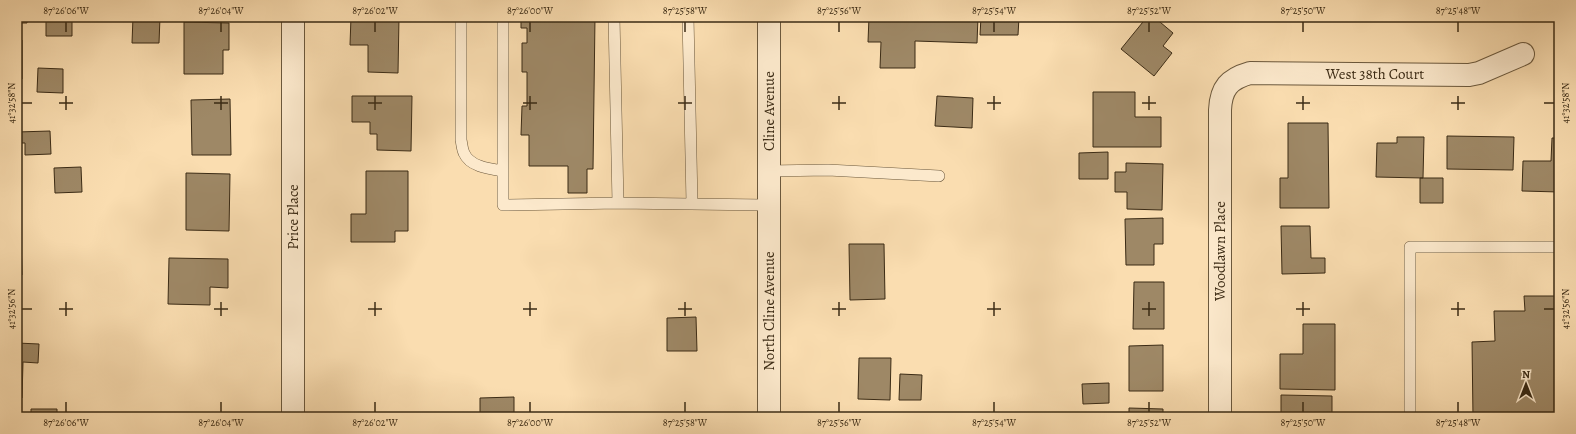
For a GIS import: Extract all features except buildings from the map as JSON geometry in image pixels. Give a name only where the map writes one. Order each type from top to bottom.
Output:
[{"type":"street","name":"Price Place","points":[[293,17],[293,417]]},
{"type":"street","name":"Cline Avenue","points":[[769,17],[769,205]]},
{"type":"street","name":"West 38th Court","points":[[1226,86],[1232,80],[1250,73],[1469,75],[1479,73],[1523,54]]},
{"type":"street","name":"Woodlawn Place","points":[[1220,417],[1220,110],[1223,92],[1226,86]]},
{"type":"street","name":"North Cline Avenue","points":[[769,205],[769,417]]},
{"type":"lane","points":[[461,17],[461,140],[464,153],[471,161],[480,166],[503,171]]},
{"type":"lane","points":[[503,17],[503,205],[618,203],[769,205]]},
{"type":"lane","points":[[614,17],[618,203]]},
{"type":"lane","points":[[688,17],[692,203]]},
{"type":"lane","points":[[769,171],[828,170],[939,176]]},
{"type":"lane","points":[[1410,417],[1410,246],[1559,247]]}]
